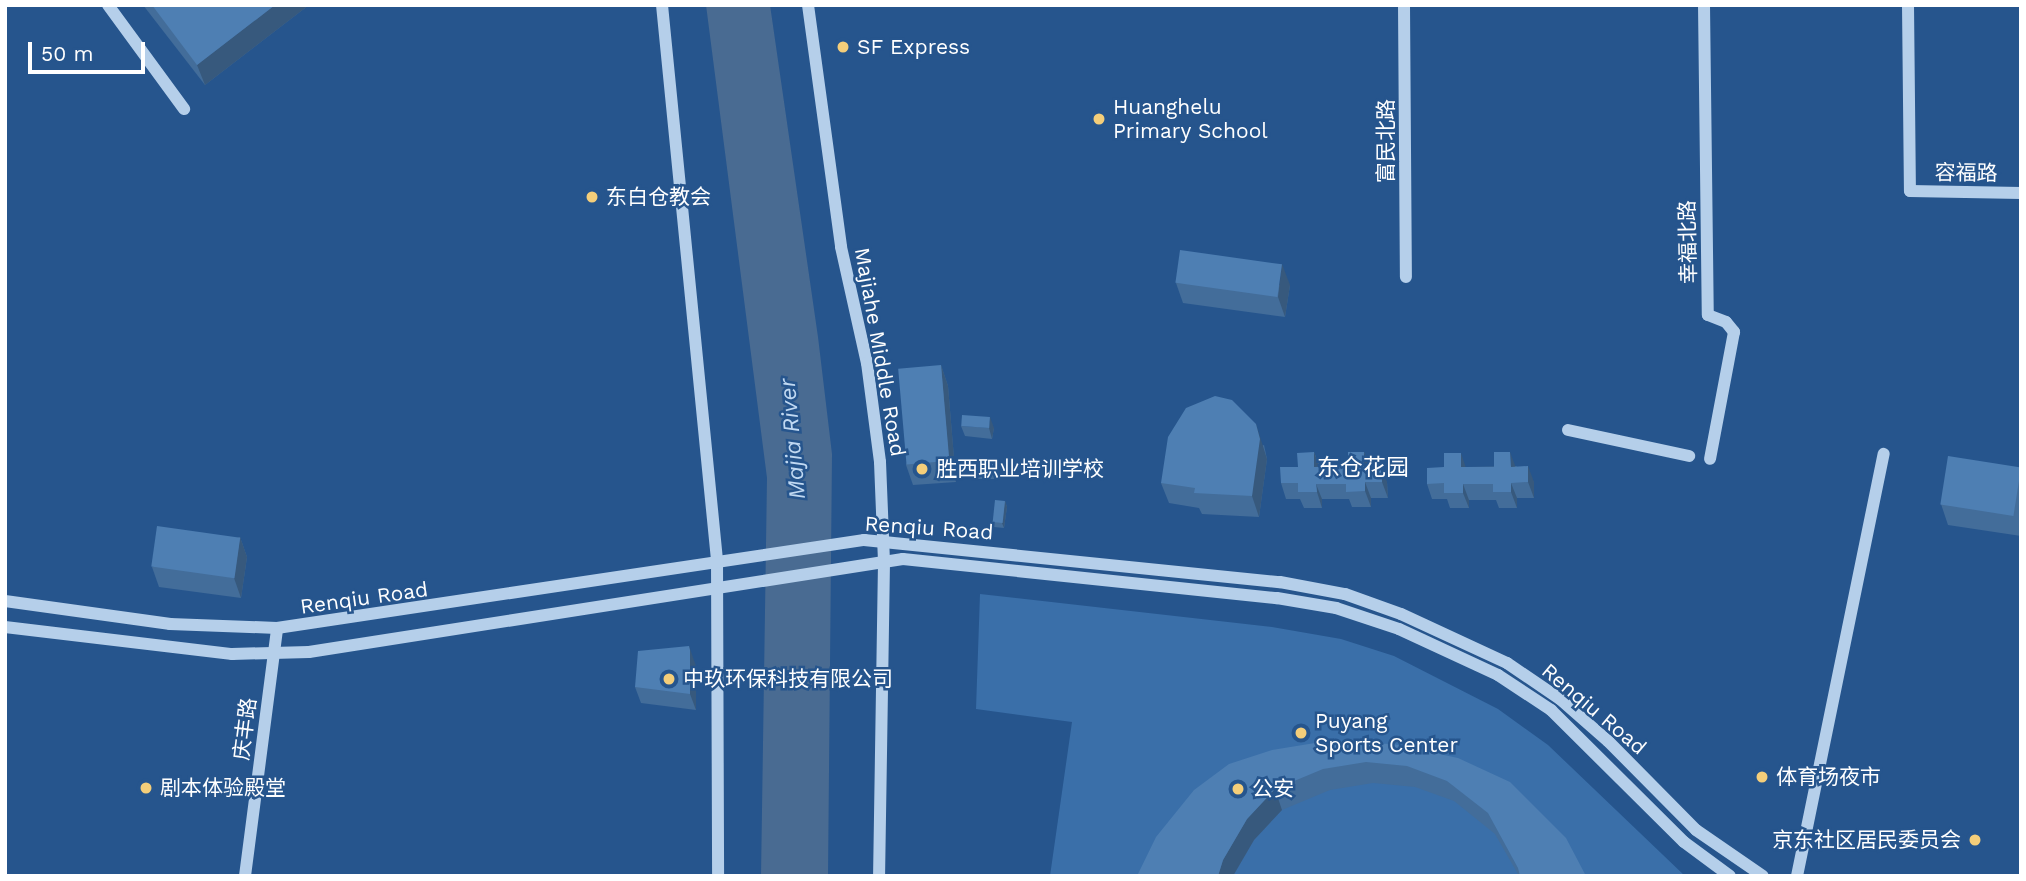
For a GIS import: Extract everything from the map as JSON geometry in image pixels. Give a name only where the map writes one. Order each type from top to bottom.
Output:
[{"type":"street","points":[[108,5],[184,109]]},
{"type":"street","points":[[663,5],[719,587],[718,876]]},
{"type":"street","name":"Majiahe Middle Road","points":[[808,5],[841,247],[873,401],[884,562],[879,876]]},
{"type":"street","name":"富民北路","points":[[1404,5],[1406,276]]},
{"type":"street","name":"幸福北路","points":[[1704,5],[1708,315],[1726,322],[1734,340],[1710,459]]},
{"type":"street","name":"容福路","points":[[1908,5],[1910,191],[2021,192]]},
{"type":"street","points":[[1568,430],[1689,456]]},
{"type":"street","points":[[1797,876],[1884,454]]},
{"type":"street","name":"Renqiu Road","points":[[5,601],[170,624],[277,628],[413,611],[717,560],[864,540],[1280,582],[1345,594],[1401,614],[1507,663],[1560,699],[1608,741],[1696,830],[1763,876]]},
{"type":"street","name":"Renqiu Road","points":[[5,627],[274,655],[364,646],[903,559],[1277,598],[1336,608],[1399,629],[1498,675],[1551,710],[1684,842],[1730,876]]},
{"type":"street","name":"庆丰路","points":[[245,876],[277,628]]},
{"type":"shaded area","name":"Puyang Sports Center","points":[[980,594],[1272,627],[1341,639],[1394,656],[1498,709],[1548,745],[1685,876],[1050,876],[1072,722],[976,709]]},
{"type":"water","name":"Majia River","points":[[706,5],[770,5],[818,337],[832,454],[828,876],[761,876],[767,478]]},
{"type":"building","points":[[152,5],[275,5],[197,65]]},
{"type":"building","points":[[1180,250],[1282,264],[1277,297],[1175,283]]},
{"type":"building","points":[[941,365],[949,461],[907,464],[898,369]]},
{"type":"building","points":[[1215,396],[1232,400],[1256,424],[1260,439],[1252,496],[1194,493],[1195,488],[1161,483],[1168,437],[1186,408]]},
{"type":"building","points":[[962,415],[990,417],[989,428],[961,426]]},
{"type":"building","points":[[1314,452],[1314,467],[1348,466],[1348,452],[1364,452],[1364,466],[1382,466],[1382,482],[1365,482],[1365,491],[1346,492],[1346,484],[1316,484],[1317,492],[1298,492],[1298,483],[1281,483],[1280,467],[1298,467],[1297,453]]},
{"type":"building","points":[[1494,452],[1510,452],[1511,467],[1528,466],[1528,482],[1511,483],[1511,492],[1493,492],[1493,484],[1463,484],[1463,493],[1444,493],[1444,483],[1427,484],[1427,468],[1444,467],[1444,453],[1461,453],[1461,467],[1494,467]]},
{"type":"building","points":[[1948,456],[2021,468],[2013,516],[1940,504]]},
{"type":"building","points":[[974,464],[994,464],[994,474],[974,474]]},
{"type":"building","points":[[995,500],[1005,501],[1003,523],[993,522]]},
{"type":"building","points":[[157,526],[240,538],[234,578],[151,567]]},
{"type":"building","points":[[689,646],[690,694],[635,687],[638,651]]},
{"type":"building","points":[[1321,742],[1393,744],[1458,758],[1510,782],[1566,838],[1586,876],[1520,876],[1488,813],[1447,781],[1407,766],[1366,762],[1323,769],[1275,789],[1247,819],[1223,860],[1218,876],[1137,876],[1156,837],[1194,790],[1229,764],[1272,750]]},
{"type":"place","name":"SF Express","points":[[843,47]]},
{"type":"place","name":"Huanghelu Primary School","points":[[1099,119]]},
{"type":"place","name":"东白仓教会","points":[[592,197]]},
{"type":"place","name":"胜西职业培训学校","points":[[922,469]]},
{"type":"place","name":"中玖环保科技有限公司","points":[[669,679]]},
{"type":"place","name":"Puyang Sports Center","points":[[1301,733]]},
{"type":"place","name":"体育场夜市","points":[[1762,777]]},
{"type":"place","name":"剧本体验殿堂","points":[[146,788]]},
{"type":"place","name":"公安","points":[[1238,789]]},
{"type":"place","name":"京东社区居民委员会","points":[[1975,840]]},
{"type":"district","name":"东仓花园","points":[[1363,468]]}]
